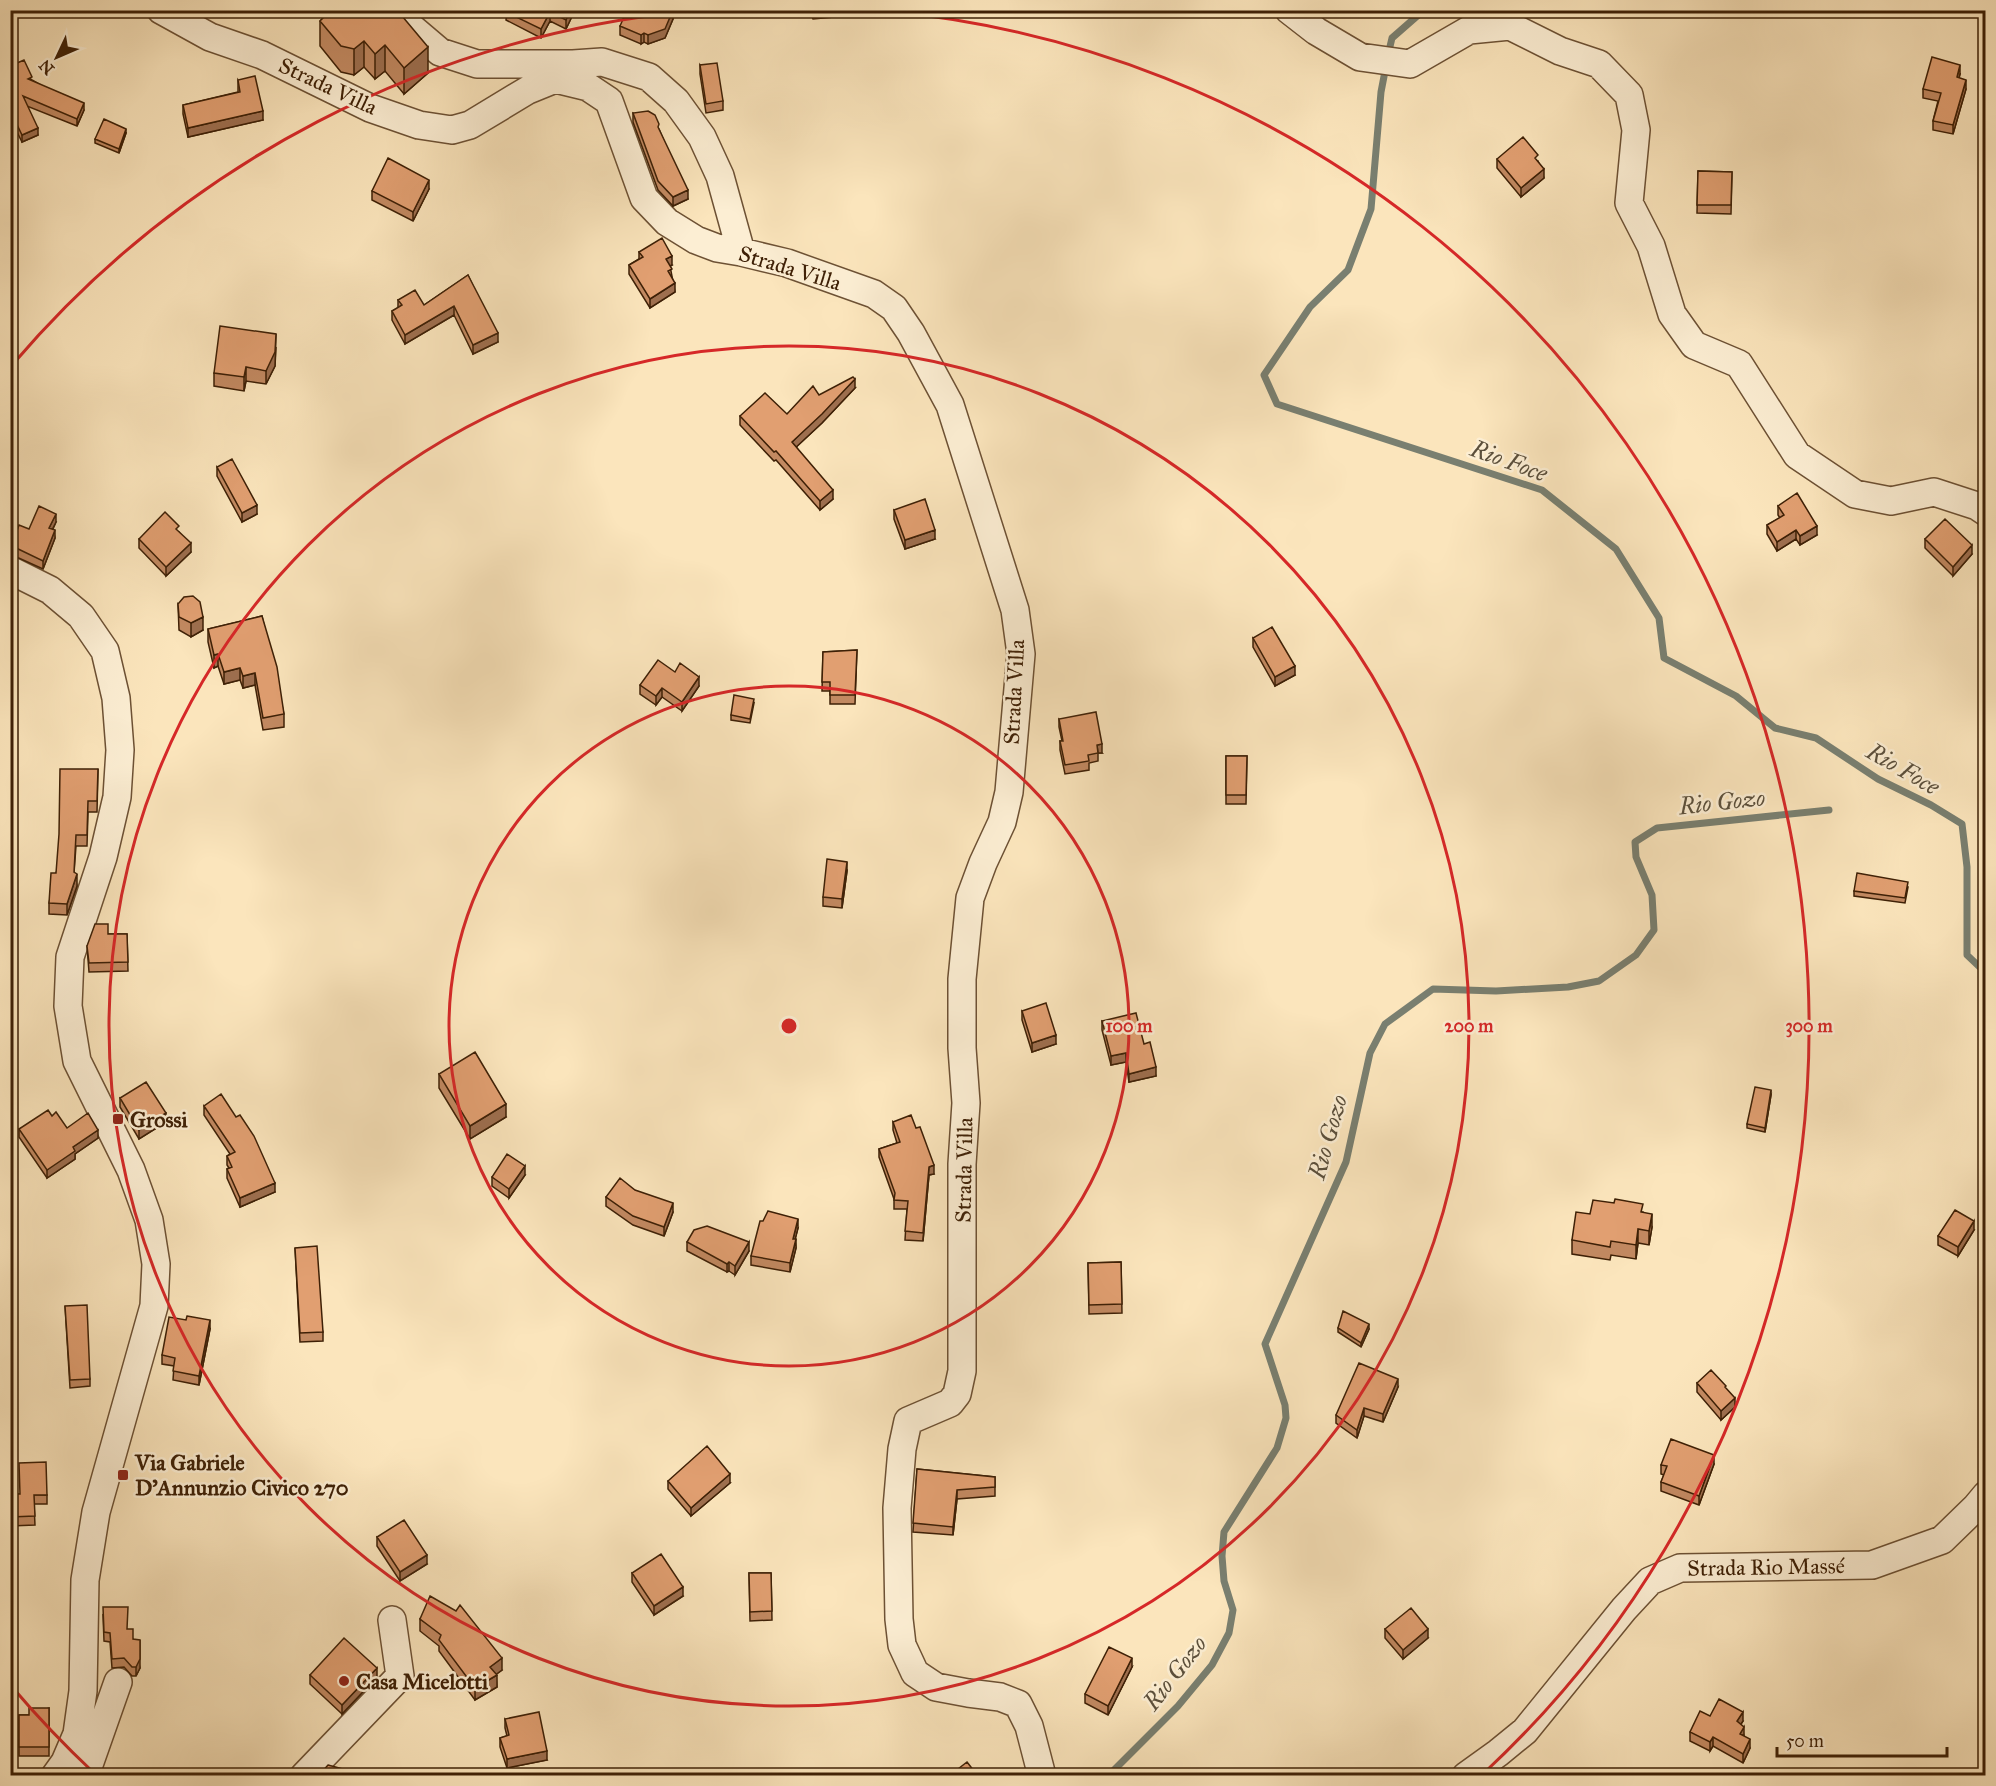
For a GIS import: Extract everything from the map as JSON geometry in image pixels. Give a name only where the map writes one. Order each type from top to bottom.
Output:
[{"type":"street","name":"Strada Villa","points":[[161,10],[210,37],[262,55],[370,108],[419,125],[452,130],[470,125],[528,90],[564,72],[609,102],[644,198],[667,222],[696,240],[717,248],[787,263],[874,294],[894,308],[911,333],[950,405],[1015,610],[1021,654],[1009,792],[1002,822],[970,898],[962,979],[962,1048],[966,1102],[962,1164],[962,1371],[957,1394],[950,1403],[908,1421],[902,1449],[897,1508],[902,1645],[915,1673],[936,1687],[968,1694],[1000,1697],[1018,1704],[1029,1726],[1042,1776]]},
{"type":"street","points":[[395,10],[400,18],[440,52],[477,64],[564,72],[602,62],[649,77],[676,101],[702,137],[720,176],[741,252]]},
{"type":"street","points":[[1289,10],[1316,31],[1360,57],[1410,64],[1469,30],[1510,26],[1560,51],[1599,64],[1629,95],[1636,130],[1629,203],[1651,246],[1672,315],[1694,345],[1739,364],[1797,455],[1855,494],[1891,501],[1934,492],[1977,506],[1986,512]]},
{"type":"street","points":[[10,570],[50,590],[81,616],[105,651],[116,698],[120,750],[117,797],[103,857],[70,957],[68,1006],[77,1061],[131,1170],[149,1220],[156,1264],[154,1306],[96,1512],[85,1580],[83,1691],[77,1734],[65,1762],[55,1776]]},
{"type":"street","name":"Strada Rio Massé","points":[[1466,1776],[1498,1754],[1525,1731],[1624,1609],[1650,1581],[1680,1568],[1872,1565],[1942,1540],[1986,1495]]},
{"type":"street","points":[[304,1776],[400,1676],[392,1620]]},
{"type":"street","points":[[85,1776],[118,1682]]},
{"type":"building","points":[[331,10],[384,10],[388,15],[393,10],[397,10],[428,47],[404,68],[385,45],[375,54],[364,41],[354,49],[341,46],[320,21]]},
{"type":"building","points":[[507,10],[570,10],[566,20],[550,12],[541,29],[506,12]]},
{"type":"building","points":[[627,10],[673,10],[665,29],[641,35],[620,26]]},
{"type":"building","points":[[1932,57],[1960,65],[1957,77],[1966,80],[1953,125],[1933,121],[1941,93],[1923,89]]},
{"type":"building","points":[[24,60],[32,77],[28,79],[84,103],[77,119],[23,96],[38,128],[22,135],[10,110],[10,66]]},
{"type":"building","points":[[717,63],[723,101],[706,104],[700,65]]},
{"type":"building","points":[[255,76],[263,111],[188,128],[183,105],[240,92],[238,80]]},
{"type":"building","points":[[648,111],[655,115],[658,127],[688,190],[673,197],[658,181],[633,113]]},
{"type":"building","points":[[104,119],[126,129],[119,149],[95,139]]},
{"type":"building","points":[[1523,137],[1538,155],[1535,158],[1544,169],[1521,188],[1497,159]]},
{"type":"building","points":[[388,158],[429,180],[413,212],[372,191]]},
{"type":"building","points":[[1698,171],[1732,172],[1731,205],[1697,205]]},
{"type":"building","points":[[662,238],[672,256],[666,259],[672,269],[668,271],[675,283],[650,299],[629,265],[643,257],[639,252]]},
{"type":"building","points":[[468,275],[498,333],[473,345],[454,306],[405,335],[392,311],[402,305],[398,300],[415,290],[424,305]]},
{"type":"building","points":[[220,326],[276,334],[275,352],[266,371],[246,367],[244,377],[214,373]]},
{"type":"building","points":[[853,377],[855,379],[792,442],[833,490],[820,501],[776,451],[774,452],[740,416],[765,393],[787,414],[813,386],[819,395]]},
{"type":"building","points":[[232,459],[257,505],[242,513],[217,467]]},
{"type":"building","points":[[1797,493],[1817,526],[1800,536],[1796,530],[1777,542],[1767,525],[1784,515],[1778,506]]},
{"type":"building","points":[[925,499],[935,530],[905,540],[894,510]]},
{"type":"building","points":[[39,506],[56,514],[49,528],[55,530],[43,561],[12,546],[19,525],[29,529]]},
{"type":"building","points":[[165,512],[179,526],[176,529],[191,543],[166,567],[139,539]]},
{"type":"building","points":[[1945,519],[1972,545],[1953,567],[1925,539]]},
{"type":"building","points":[[193,596],[200,602],[203,617],[191,623],[179,617],[178,604],[184,597]]},
{"type":"building","points":[[262,616],[277,667],[284,714],[263,718],[255,673],[243,676],[240,668],[224,672],[218,654],[214,655],[208,629]]},
{"type":"building","points":[[1272,627],[1295,666],[1275,677],[1253,638]]},
{"type":"building","points":[[857,650],[855,695],[830,695],[830,682],[822,682],[823,652]]},
{"type":"building","points":[[658,660],[675,672],[680,663],[699,677],[682,702],[662,688],[656,696],[640,685]]},
{"type":"building","points":[[734,695],[754,699],[750,719],[731,715]]},
{"type":"building","points":[[1096,712],[1102,744],[1097,745],[1098,753],[1088,755],[1089,761],[1065,765],[1060,741],[1063,741],[1059,719]]},
{"type":"building","points":[[1226,756],[1247,756],[1246,795],[1226,795]]},
{"type":"building","points":[[60,769],[98,769],[97,801],[88,801],[87,835],[76,835],[74,872],[77,874],[67,904],[49,903],[51,873],[56,873]]},
{"type":"building","points":[[827,859],[847,862],[842,899],[823,897]]},
{"type":"building","points":[[1857,873],[1908,882],[1905,898],[1854,891]]},
{"type":"building","points":[[95,924],[108,924],[108,934],[127,934],[128,962],[89,963],[87,946]]},
{"type":"building","points":[[1046,1003],[1056,1035],[1032,1043],[1022,1011]]},
{"type":"building","points":[[1136,1013],[1144,1044],[1150,1042],[1156,1067],[1129,1074],[1126,1053],[1111,1056],[1102,1021]]},
{"type":"building","points":[[475,1052],[506,1104],[470,1126],[439,1074]]},
{"type":"building","points":[[146,1082],[166,1113],[139,1130],[120,1098]]},
{"type":"building","points":[[1755,1087],[1771,1090],[1765,1128],[1747,1124]]},
{"type":"building","points":[[221,1094],[236,1117],[240,1115],[254,1136],[275,1183],[240,1198],[227,1169],[232,1167],[227,1156],[235,1152],[204,1106]]},
{"type":"building","points":[[48,1110],[52,1116],[56,1112],[67,1128],[88,1113],[98,1130],[73,1147],[75,1151],[47,1170],[19,1129]]},
{"type":"building","points":[[911,1115],[916,1128],[920,1127],[934,1165],[929,1167],[923,1233],[905,1231],[908,1201],[894,1200],[895,1193],[879,1149],[900,1142],[893,1122]]},
{"type":"building","points":[[507,1154],[525,1166],[509,1189],[492,1177]]},
{"type":"building","points":[[620,1178],[635,1190],[673,1203],[664,1227],[633,1216],[606,1197]]},
{"type":"building","points":[[1615,1199],[1643,1204],[1641,1212],[1652,1214],[1649,1231],[1638,1229],[1636,1245],[1611,1241],[1610,1247],[1572,1240],[1576,1212],[1590,1214],[1593,1200],[1614,1203]]},
{"type":"building","points":[[1955,1210],[1974,1221],[1958,1247],[1938,1236]]},
{"type":"building","points":[[768,1211],[798,1219],[790,1263],[751,1256],[760,1221],[763,1221]]},
{"type":"building","points":[[707,1226],[749,1242],[735,1266],[687,1242],[694,1230]]},
{"type":"building","points":[[317,1246],[323,1332],[300,1333],[295,1248]]},
{"type":"building","points":[[1121,1262],[1122,1304],[1089,1305],[1088,1263]]},
{"type":"building","points":[[87,1305],[90,1379],[70,1380],[65,1306]]},
{"type":"building","points":[[1343,1311],[1369,1324],[1361,1343],[1338,1328]]},
{"type":"building","points":[[187,1316],[210,1320],[199,1376],[173,1371],[175,1358],[162,1355],[169,1317],[186,1320]]},
{"type":"building","points":[[1359,1363],[1398,1379],[1383,1414],[1364,1408],[1357,1430],[1336,1415]]},
{"type":"building","points":[[1711,1370],[1735,1398],[1721,1411],[1697,1383]]},
{"type":"building","points":[[1671,1439],[1714,1455],[1699,1496],[1661,1482],[1667,1466],[1661,1465]]},
{"type":"building","points":[[707,1446],[730,1474],[691,1508],[668,1481]]},
{"type":"building","points":[[46,1462],[47,1495],[34,1495],[35,1516],[10,1517],[10,1494],[20,1494],[19,1463]]},
{"type":"building","points":[[917,1469],[995,1477],[995,1487],[957,1490],[953,1527],[913,1523]]},
{"type":"building","points":[[404,1520],[427,1555],[400,1572],[377,1537]]},
{"type":"building","points":[[661,1554],[683,1587],[654,1606],[632,1573]]},
{"type":"building","points":[[749,1573],[771,1573],[772,1611],[750,1612]]},
{"type":"building","points":[[430,1596],[456,1611],[460,1605],[502,1658],[490,1667],[497,1675],[475,1688],[439,1640],[441,1635],[420,1619]]},
{"type":"building","points":[[103,1607],[128,1607],[127,1629],[133,1629],[133,1639],[140,1640],[140,1659],[136,1667],[132,1667],[124,1658],[112,1659],[110,1633],[104,1632]]},
{"type":"building","points":[[1411,1608],[1428,1629],[1403,1650],[1385,1629]]},
{"type":"building","name":"Casa Micelotti","points":[[344,1638],[377,1668],[342,1705],[310,1675]]},
{"type":"building","points":[[1109,1647],[1132,1658],[1108,1706],[1085,1694]]},
{"type":"building","points":[[1719,1699],[1743,1712],[1737,1721],[1744,1727],[1740,1734],[1750,1739],[1743,1754],[1713,1737],[1710,1742],[1690,1732],[1700,1711],[1710,1716]]},
{"type":"building","points":[[29,1708],[49,1708],[49,1747],[19,1747],[19,1715],[29,1715]]},
{"type":"building","points":[[539,1712],[547,1751],[507,1759],[500,1738],[509,1735],[505,1719]]},
{"type":"building","points":[[967,1762],[978,1776],[949,1776]]},
{"type":"building","points":[[328,1765],[343,1769],[341,1776],[318,1776]]},
{"type":"waterway","name":"Rio Foce","points":[[1388,55],[1392,38],[1424,10]]},
{"type":"waterway","name":"Rio Foce","points":[[1386,66],[1381,92],[1371,209],[1348,270],[1310,307],[1264,375],[1277,404],[1542,490],[1616,549],[1659,618],[1664,658],[1736,696],[1775,728],[1816,738],[1878,779],[1931,805],[1962,824],[1967,867],[1967,955],[1986,973]]},
{"type":"waterway","name":"Rio Gozo","points":[[1108,1776],[1178,1706],[1212,1665],[1229,1633],[1233,1610],[1224,1581],[1222,1556],[1224,1532],[1277,1448],[1286,1418],[1285,1405],[1265,1344],[1346,1162],[1370,1053],[1385,1024],[1433,989],[1496,991],[1568,987],[1599,981],[1636,955],[1654,930],[1652,895],[1636,857],[1635,842],[1657,828],[1829,810]]},
{"type":"place","name":"Grossi","points":[[118,1119]]},
{"type":"place","name":"Via Gabriele D'Annunzio Civico 270","points":[[123,1475]]},
{"type":"place","name":"Casa Micelotti","points":[[344,1681]]}]
